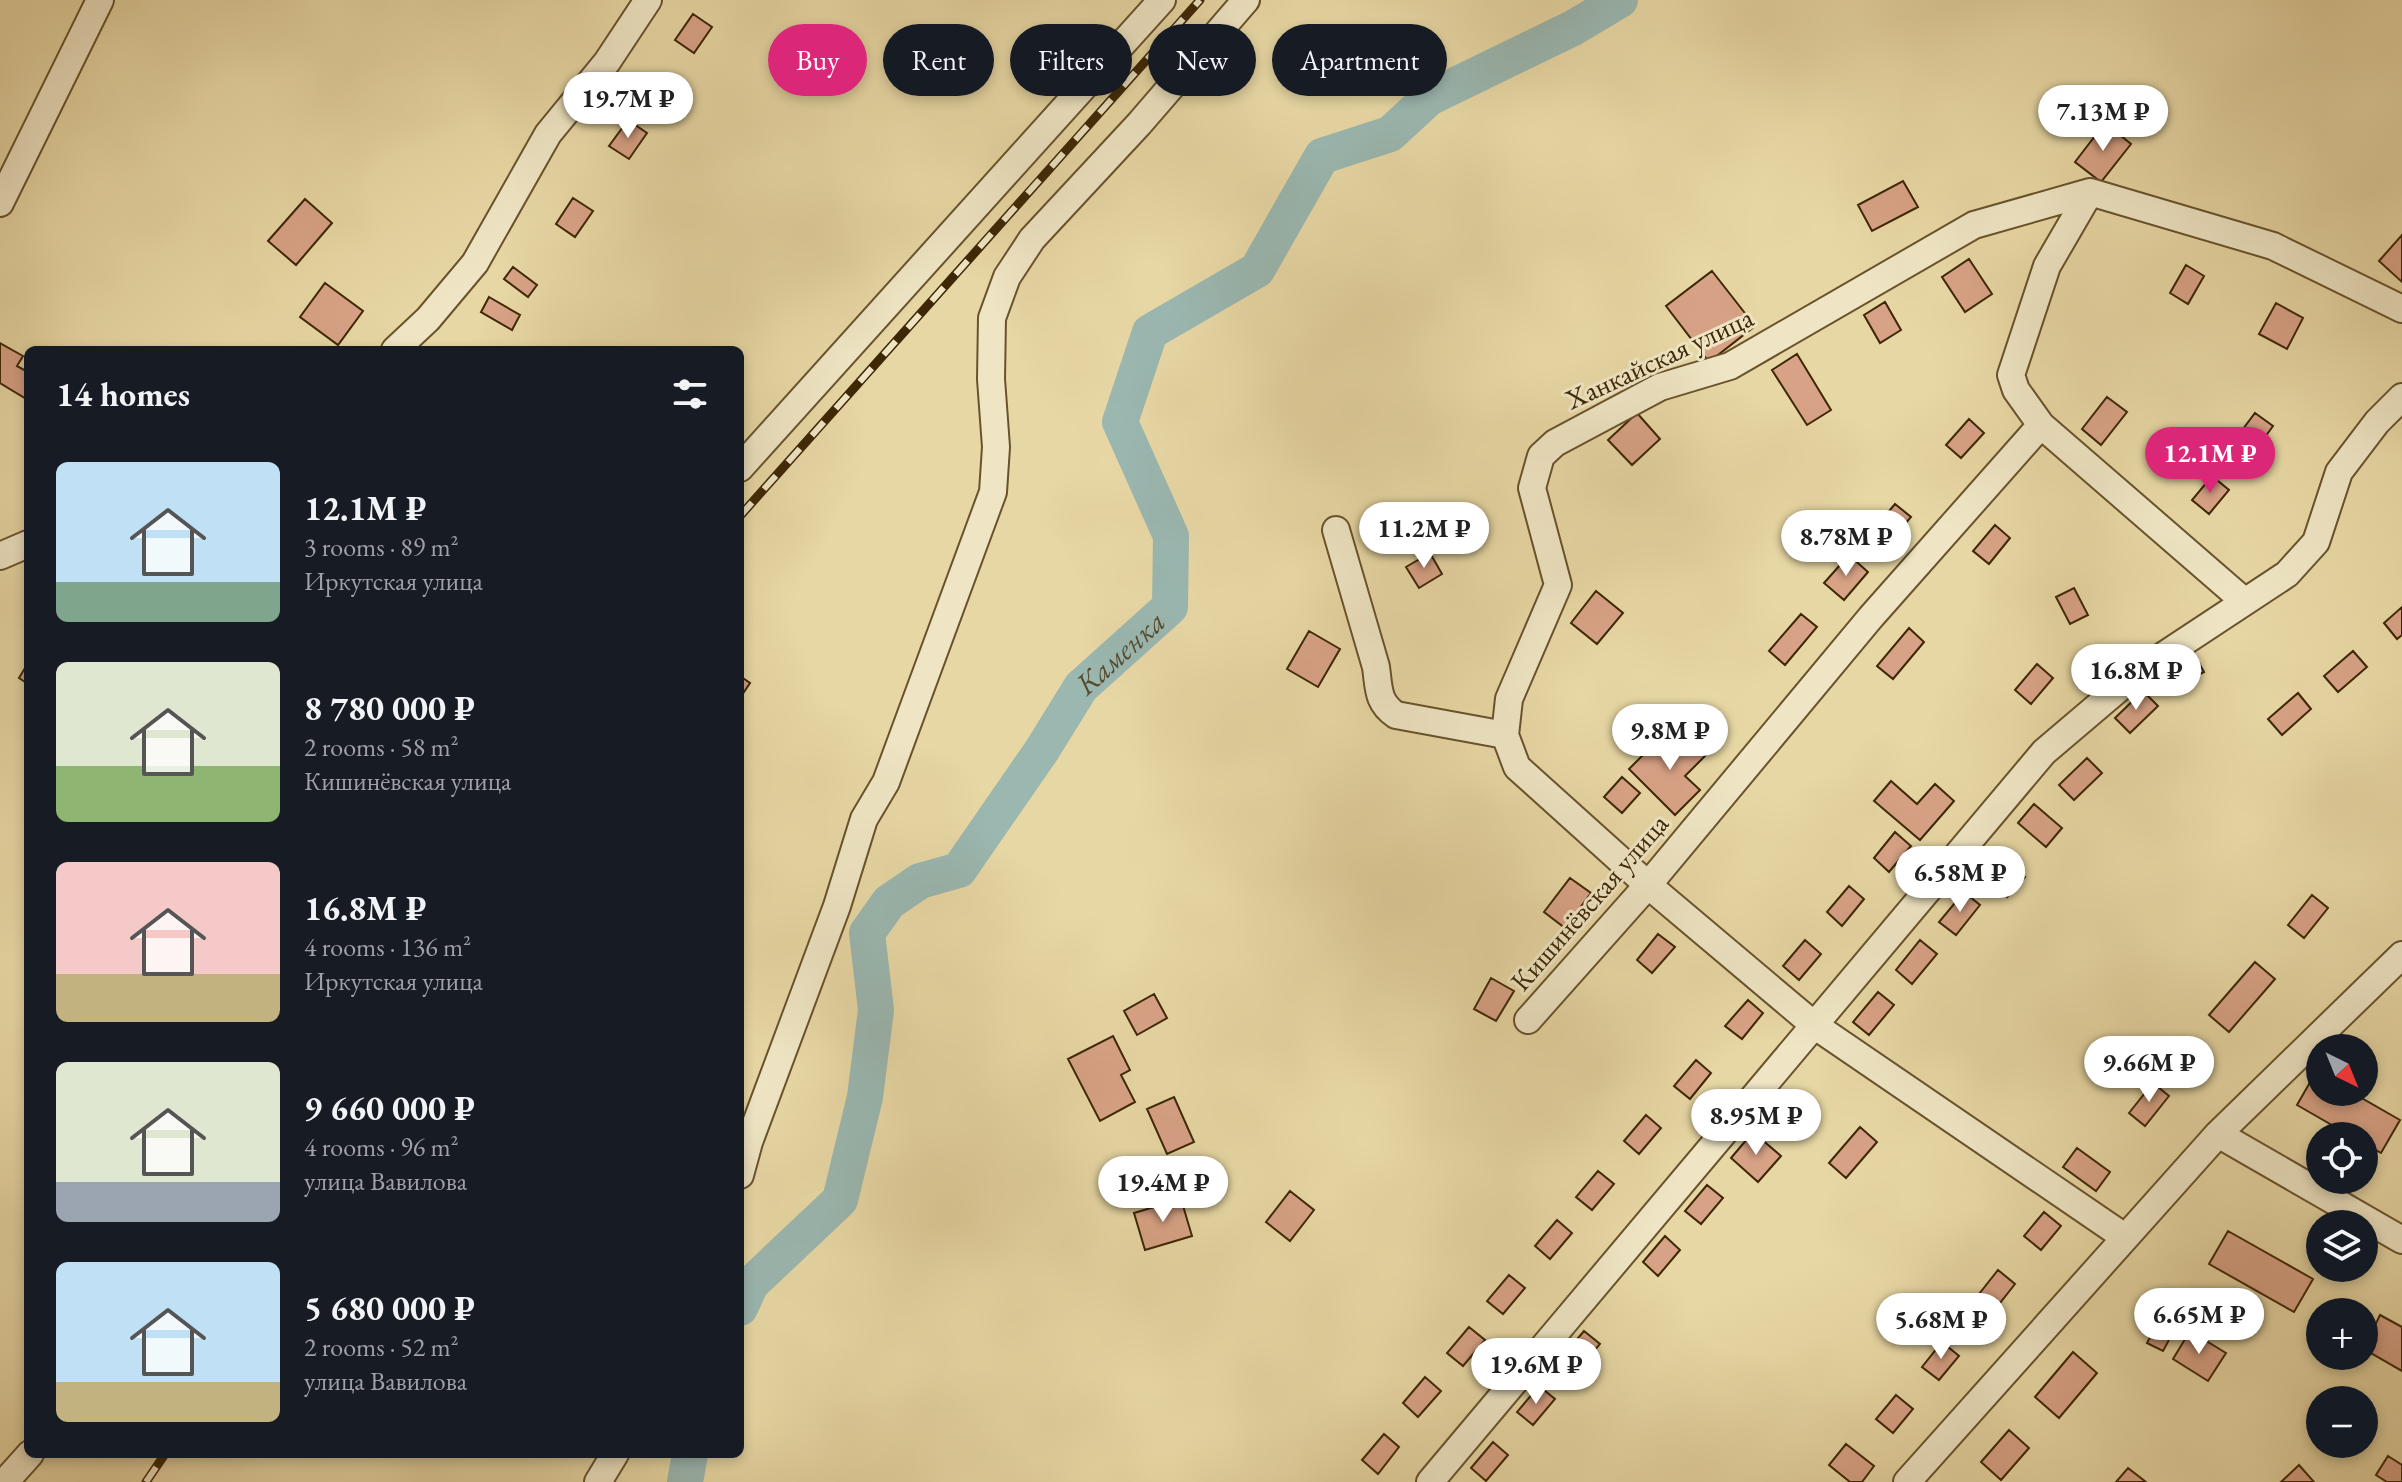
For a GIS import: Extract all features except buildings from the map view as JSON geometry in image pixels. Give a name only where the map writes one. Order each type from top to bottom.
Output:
[{"type":"street","points":[[0,203],[100,0]]},
{"type":"street","points":[[399,346],[428,319],[475,263],[548,134],[607,62],[648,0]]},
{"type":"street","points":[[744,464],[1162,0]]},
{"type":"street","points":[[744,1160],[837,906],[864,819],[886,782],[993,492],[996,447],[991,379],[992,318],[1007,277],[1032,239],[1139,124],[1246,0]]},
{"type":"street","points":[[2244,601],[2041,425],[2016,390],[2011,375],[2047,266],[2090,192],[2273,246],[2402,309]]},
{"type":"street","name":"Ханкайская улица","points":[[1505,735],[1509,699],[1558,585],[1532,488],[1541,456],[1555,443],[1660,387],[1730,366],[1974,225],[2090,192]]},
{"type":"street","points":[[1430,1482],[2044,752],[2137,673],[2287,574],[2316,542],[2339,472],[2377,422],[2402,397]]},
{"type":"street","name":"Кишинёвская улица","points":[[1528,1020],[1648,885],[1871,617],[2041,425]]},
{"type":"street","points":[[1336,530],[1376,667],[1378,691],[1387,709],[1396,715],[1505,735],[1510,754],[1525,777],[1814,1025],[2123,1236]]},
{"type":"street","points":[[0,556],[24,546]]},
{"type":"street","points":[[1907,1482],[2123,1236],[2218,1134],[2402,955]]},
{"type":"street","points":[[2218,1134],[2402,1240]]},
{"type":"street","points":[[5,1482],[26,1458]]},
{"type":"street","points":[[598,1482],[613,1458]]},
{"type":"waterway","name":"Каменка","points":[[744,1299],[751,1284],[840,1200],[865,1097],[876,1010],[867,933],[889,902],[920,881],[959,870],[1042,750],[1081,687],[1170,607],[1171,536],[1120,422],[1150,332],[1257,270],[1322,156],[1390,134],[1429,98],[1573,28],[1620,0]]},
{"type":"waterway","name":"Каменка","points":[[685,1482],[689,1458]]},
{"type":"railway","points":[[744,512],[1200,0]]},
{"type":"railway","points":[[146,1482],[162,1458]]}]
